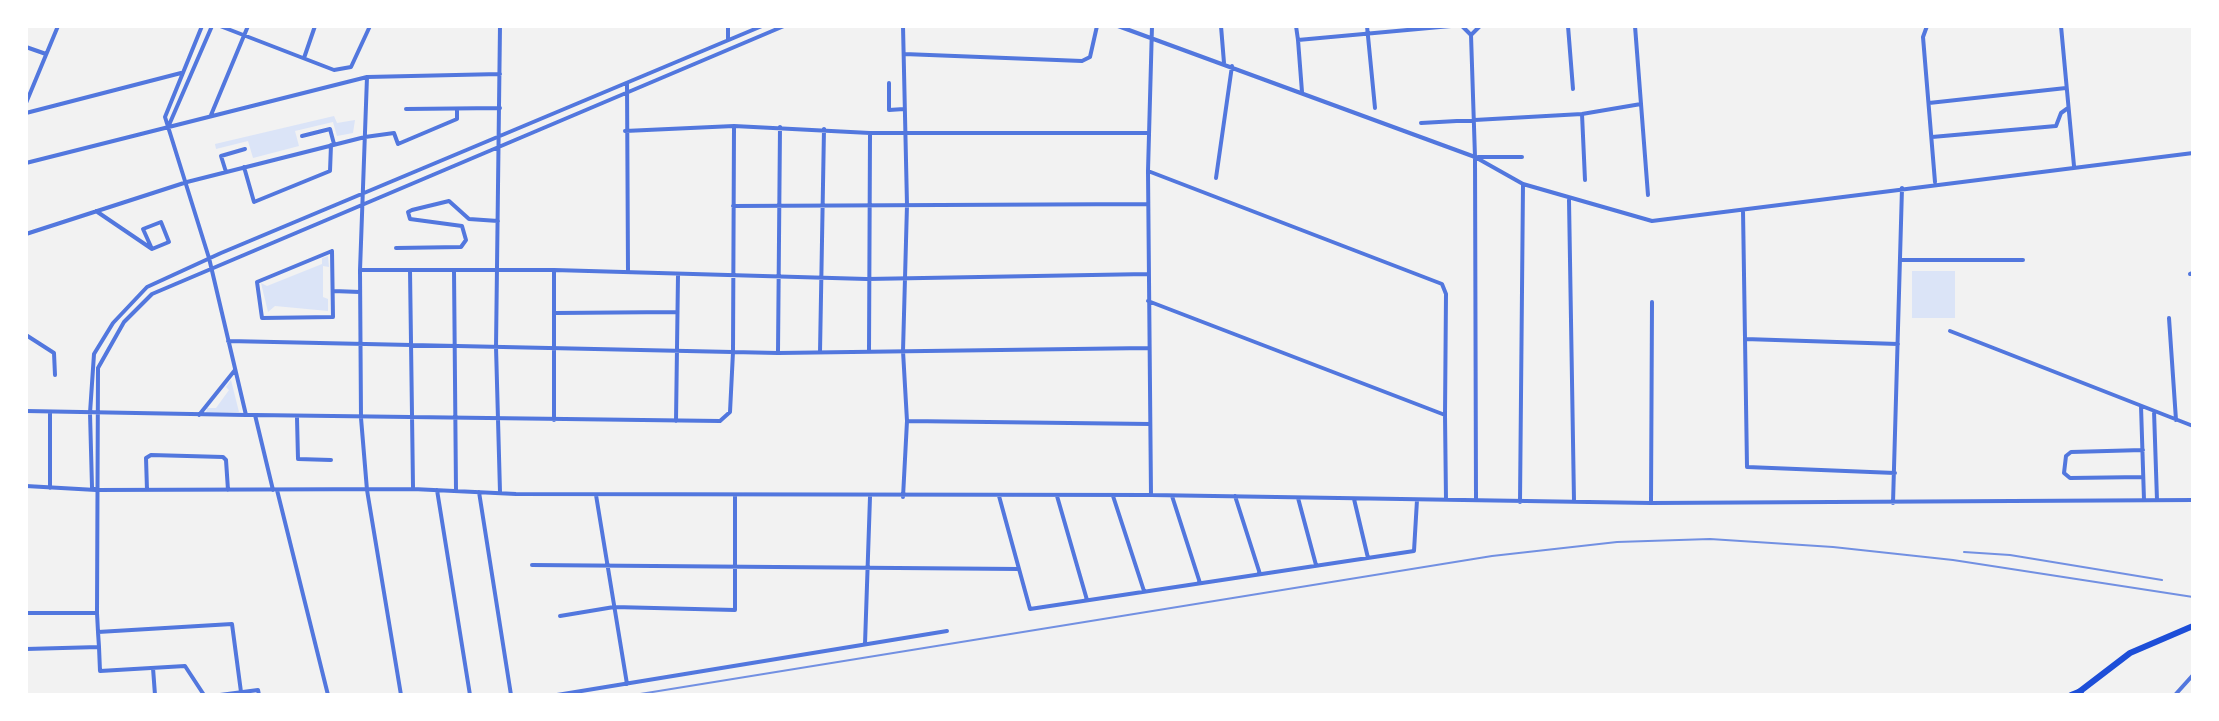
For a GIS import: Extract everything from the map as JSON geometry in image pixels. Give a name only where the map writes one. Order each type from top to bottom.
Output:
[{"type":"main road","points":[[2076,694],[2130,653],[2193,626]]},
{"type":"street","points":[[26,103],[58,26]]},
{"type":"street","points":[[202,26],[165,117],[209,258],[246,415]]},
{"type":"street","points":[[169,125],[212,26]]},
{"type":"street","points":[[220,26],[334,70],[351,67],[370,26]]},
{"type":"street","points":[[211,115],[248,26]]},
{"type":"street","points":[[304,59],[315,26]]},
{"type":"street","points":[[500,26],[496,347],[500,492]]},
{"type":"street","points":[[728,26],[728,40]]},
{"type":"street","points":[[96,490],[92,487],[90,413],[94,354],[113,323],[158,280],[762,26]]},
{"type":"street","points":[[204,695],[185,666],[100,671],[97,413],[101,359],[124,322],[161,287],[784,26]]},
{"type":"street","points":[[903,26],[907,205],[903,351],[907,421],[903,497]]},
{"type":"street","points":[[904,54],[1082,61],[1090,57],[1097,26]]},
{"type":"street","points":[[1118,26],[1475,157],[1523,184],[1569,200],[1652,221],[1935,183],[2193,153]]},
{"type":"street","points":[[1151,495],[1148,171],[1152,26]]},
{"type":"street","points":[[1221,26],[1224,63]]},
{"type":"street","points":[[1296,26],[1302,92]]},
{"type":"street","points":[[1367,26],[1375,108]]},
{"type":"street","points":[[1298,40],[1451,26]]},
{"type":"street","points":[[1462,26],[1471,35],[1474,122],[1476,500]]},
{"type":"street","points":[[1471,35],[1482,26]]},
{"type":"street","points":[[1568,26],[1573,89]]},
{"type":"street","points":[[1635,26],[1648,195]]},
{"type":"street","points":[[1927,26],[1923,37],[1935,183]]},
{"type":"street","points":[[2061,26],[2074,166]]},
{"type":"street","points":[[26,47],[46,54]]},
{"type":"street","points":[[1216,178],[1232,66]]},
{"type":"street","points":[[26,113],[181,73]]},
{"type":"street","points":[[26,163],[367,77],[500,74]]},
{"type":"street","points":[[367,77],[360,270],[361,418],[367,490],[401,695]]},
{"type":"street","points":[[627,83],[624,93],[628,273]]},
{"type":"street","points":[[889,83],[889,110],[904,109]]},
{"type":"street","points":[[1929,103],[2067,88]]},
{"type":"street","points":[[1421,123],[1582,114],[1641,104]]},
{"type":"street","points":[[406,109],[500,108]]},
{"type":"street","points":[[1931,137],[2056,126],[2061,113],[2068,108]]},
{"type":"street","points":[[26,234],[187,182],[365,137],[394,133],[398,144],[457,119],[457,109]]},
{"type":"street","points":[[1582,114],[1585,180]]},
{"type":"street","points":[[625,131],[734,126],[870,133],[1149,133]]},
{"type":"street","points":[[26,411],[297,418],[720,421],[730,412],[733,352],[734,126]]},
{"type":"street","points":[[778,353],[782,207],[780,127]]},
{"type":"street","points":[[244,167],[254,202],[330,171],[333,145],[330,129],[302,136]]},
{"type":"street","points":[[820,352],[824,278],[824,129]]},
{"type":"street","points":[[869,352],[870,133]]},
{"type":"street","points":[[226,172],[221,156],[245,149]]},
{"type":"street","points":[[1475,157],[1522,157]]},
{"type":"street","points":[[1148,171],[1442,284],[1446,294],[1446,500]]},
{"type":"street","points":[[1520,502],[1523,184]]},
{"type":"street","points":[[1893,503],[1902,188]]},
{"type":"street","points":[[1569,200],[1574,502]]},
{"type":"street","points":[[462,226],[410,219],[408,212],[449,201],[469,219],[498,221]]},
{"type":"street","points":[[733,206],[1148,204]]},
{"type":"street","points":[[1743,210],[1747,467],[1895,473]]},
{"type":"street","points":[[96,211],[152,249]]},
{"type":"street","points":[[462,226],[469,219]]},
{"type":"street","points":[[161,222],[169,242],[152,249],[143,229],[161,222]]},
{"type":"street","points":[[396,248],[461,247],[466,240],[462,226]]},
{"type":"street","points":[[332,251],[333,291],[333,317],[262,318],[257,282],[332,251]]},
{"type":"street","points":[[1902,260],[2023,260]]},
{"type":"street","points":[[360,270],[554,270],[867,279],[1148,274]]},
{"type":"street","points":[[410,270],[413,489]]},
{"type":"street","points":[[454,270],[456,491]]},
{"type":"street","points":[[554,270],[554,421]]},
{"type":"street","points":[[676,421],[678,275]]},
{"type":"street","points":[[333,291],[360,292]]},
{"type":"street","points":[[1148,301],[1445,415]]},
{"type":"street","points":[[1651,503],[1652,302]]},
{"type":"street","points":[[555,313],[678,312]]},
{"type":"street","points":[[2169,318],[2176,420]]},
{"type":"street","points":[[1950,331],[2193,426]]},
{"type":"street","points":[[26,335],[54,353],[55,375]]},
{"type":"street","points":[[1745,339],[1899,344]]},
{"type":"street","points":[[228,341],[778,353],[1148,348]]},
{"type":"street","points":[[199,415],[235,370]]},
{"type":"street","points":[[2141,406],[2144,500]]},
{"type":"street","points":[[2154,411],[2157,500]]},
{"type":"street","points":[[50,412],[50,488]]},
{"type":"street","points":[[255,415],[328,695]]},
{"type":"street","points":[[297,418],[298,459],[331,460]]},
{"type":"street","points":[[907,421],[1150,424]]},
{"type":"street","points":[[2143,450],[2071,452],[2066,456],[2064,473],[2070,478],[2143,477]]},
{"type":"street","points":[[147,490],[146,458],[151,455],[223,457],[228,490]]},
{"type":"street","points":[[26,486],[96,490],[413,489],[596,495],[870,497],[1151,495],[1651,503],[2193,500]]},
{"type":"street","points":[[437,490],[470,695]]},
{"type":"street","points":[[479,492],[511,695]]},
{"type":"street","points":[[596,495],[627,684]]},
{"type":"street","points":[[560,616],[614,607],[735,610],[735,496]]},
{"type":"street","points":[[999,496],[1030,609],[1414,551],[1417,500]]},
{"type":"street","points":[[1057,496],[1087,600]]},
{"type":"street","points":[[1113,496],[1144,591]]},
{"type":"street","points":[[1172,496],[1200,583]]},
{"type":"street","points":[[1235,496],[1260,574]]},
{"type":"street","points":[[865,644],[870,497]]},
{"type":"street","points":[[1298,498],[1316,565]]},
{"type":"street","points":[[1354,499],[1368,558]]},
{"type":"street","points":[[532,565],[1019,569]]},
{"type":"street","points":[[26,613],[97,613]]},
{"type":"street","points":[[98,632],[232,624],[241,692]]},
{"type":"street","points":[[557,695],[947,631]]},
{"type":"street","points":[[26,649],[99,647]]},
{"type":"street","points":[[153,668],[155,695]]},
{"type":"street","points":[[2175,695],[2193,675]]},
{"type":"street","points":[[220,695],[258,690],[259,695]]},
{"type":"shaded area","points":[[334,116],[337,123],[355,120],[353,133],[337,136],[333,122],[295,131],[299,146],[253,158],[248,141],[216,149],[215,144]]},
{"type":"shaded area","points":[[328,256],[329,267],[323,266],[323,297],[328,299],[328,311],[275,306],[268,312],[261,283],[267,286],[322,264],[322,258]]},
{"type":"shaded area","points":[[1912,271],[1955,271],[1955,318],[1912,318]]},
{"type":"shaded area","points":[[231,380],[239,412],[206,413],[207,408],[216,408],[229,390],[226,387]]},
{"type":"railway","points":[[634,695],[1492,556],[1617,542],[1710,539],[1833,547],[1953,560],[2193,597]]},
{"type":"railway","points":[[1964,552],[2010,555],[2162,580]]}]
